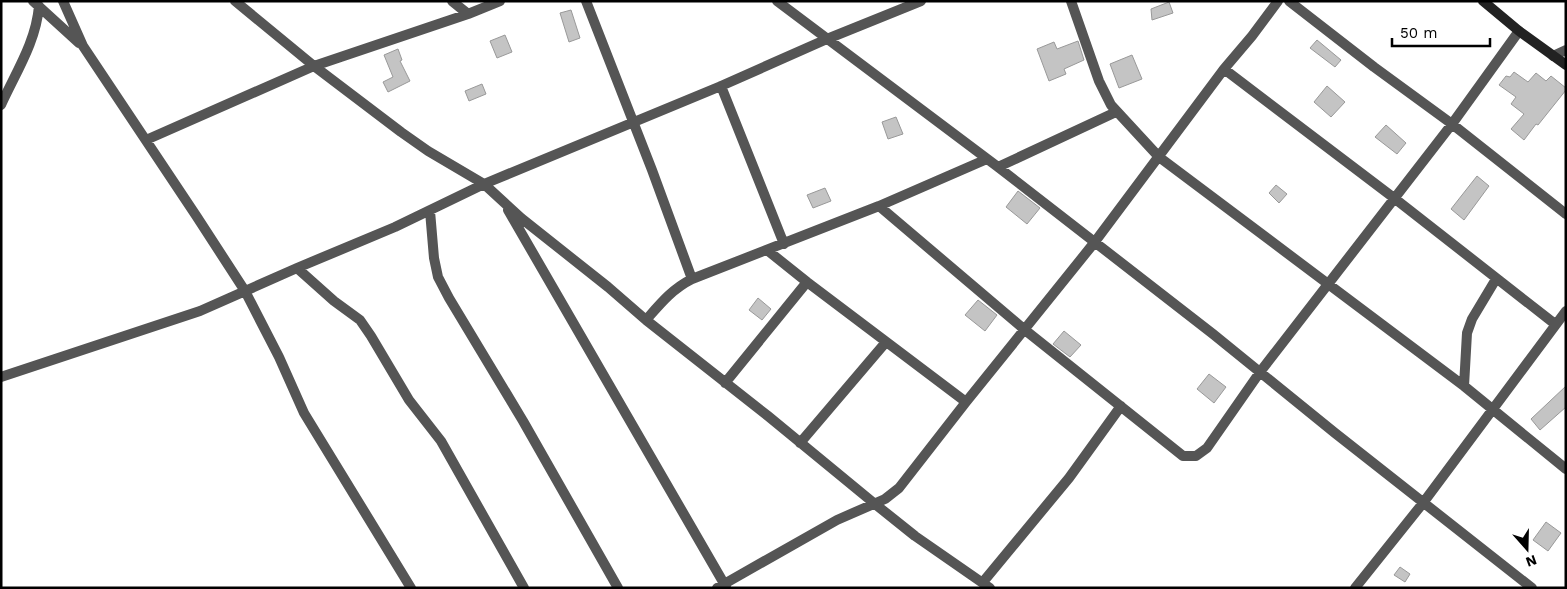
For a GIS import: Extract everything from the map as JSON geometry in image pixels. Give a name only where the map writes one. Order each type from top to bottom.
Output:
[{"type":"street","points":[[63,1],[83,46],[245,292],[279,357],[304,413],[411,588]]},
{"type":"street","points":[[235,1],[314,66],[428,152],[484,184],[646,320],[915,536],[987,585],[1121,406]]},
{"type":"street","points":[[452,1],[468,14]]},
{"type":"street","points":[[146,140],[314,66],[468,14],[500,1]]},
{"type":"street","points":[[586,1],[692,279]]},
{"type":"street","points":[[777,1],[987,158],[1532,588]]},
{"type":"street","points":[[1,377],[200,311],[395,227],[484,184],[721,86],[827,38],[921,1]]},
{"type":"street","points":[[1071,1],[1099,81],[1108,100],[1116,112],[1159,157],[1464,386],[1566,469]]},
{"type":"street","points":[[503,201],[722,586],[837,520],[892,495],[899,488],[1094,243],[1224,69],[1278,1]]},
{"type":"street","points":[[1289,1],[1452,124],[1566,214]]},
{"type":"street","points":[[1483,1],[1519,31],[1566,65]]},
{"type":"street","points":[[36,4],[83,46]]},
{"type":"street","points":[[1,105],[36,29],[36,4]]},
{"type":"street","points":[[879,206],[1025,330],[1183,456],[1196,456],[1207,448],[1260,372],[1452,124],[1519,31]]},
{"type":"street","points":[[1553,56],[1566,50]]},
{"type":"street","points":[[1224,69],[1394,198],[1555,324]]},
{"type":"street","points":[[721,86],[784,244]]},
{"type":"street","points":[[998,167],[1116,112]]},
{"type":"street","points":[[646,320],[671,292],[692,279],[879,206],[987,158]]},
{"type":"street","points":[[430,211],[434,258],[438,277],[618,588]]},
{"type":"street","points":[[768,250],[807,282],[966,402]]},
{"type":"street","points":[[297,268],[334,301],[356,316],[365,326],[409,400],[441,441],[524,588]]},
{"type":"street","points":[[1464,386],[1467,332],[1472,319],[1496,279]]},
{"type":"street","points":[[725,383],[807,282]]},
{"type":"street","points":[[1358,586],[1566,311]]},
{"type":"street","points":[[800,443],[886,342]]},
{"type":"building","points":[[1169,2],[1173,13],[1152,20],[1151,9]]},
{"type":"building","points":[[571,10],[580,38],[569,42],[560,13]]},
{"type":"building","points":[[505,35],[512,52],[497,58],[490,41]]},
{"type":"building","points":[[1317,40],[1341,60],[1335,67],[1310,48]]},
{"type":"building","points":[[1078,41],[1084,60],[1064,69],[1066,74],[1049,81],[1037,49],[1054,42],[1057,49]]},
{"type":"building","points":[[398,49],[402,60],[400,61],[410,81],[388,92],[383,82],[393,77],[384,55]]},
{"type":"building","points":[[1132,55],[1142,79],[1119,88],[1110,64]]},
{"type":"building","points":[[1514,72],[1528,82],[1536,73],[1546,81],[1551,76],[1566,88],[1524,140],[1511,129],[1524,114],[1511,104],[1516,97],[1499,85],[1506,76],[1510,77]]},
{"type":"building","points":[[482,84],[486,94],[469,101],[465,91]]},
{"type":"building","points":[[1327,86],[1345,102],[1331,117],[1314,102]]},
{"type":"building","points":[[896,117],[903,134],[888,139],[882,122]]},
{"type":"building","points":[[1386,125],[1406,143],[1397,154],[1375,137]]},
{"type":"building","points":[[1477,176],[1489,186],[1464,220],[1451,209]]},
{"type":"building","points":[[1276,185],[1287,194],[1279,203],[1269,193]]},
{"type":"building","points":[[825,188],[831,201],[813,208],[807,195]]},
{"type":"building","points":[[1018,191],[1040,208],[1027,224],[1006,207]]},
{"type":"building","points":[[758,298],[771,309],[762,320],[749,310]]},
{"type":"building","points":[[978,300],[997,315],[985,331],[965,315]]},
{"type":"building","points":[[1064,331],[1081,345],[1070,357],[1053,344]]},
{"type":"building","points":[[1209,374],[1226,387],[1214,403],[1197,389]]},
{"type":"building","points":[[1566,386],[1566,407],[1540,430],[1531,419]]},
{"type":"building","points":[[1546,522],[1561,533],[1548,551],[1533,540]]},
{"type":"building","points":[[1400,567],[1410,574],[1405,582],[1394,575]]}]
